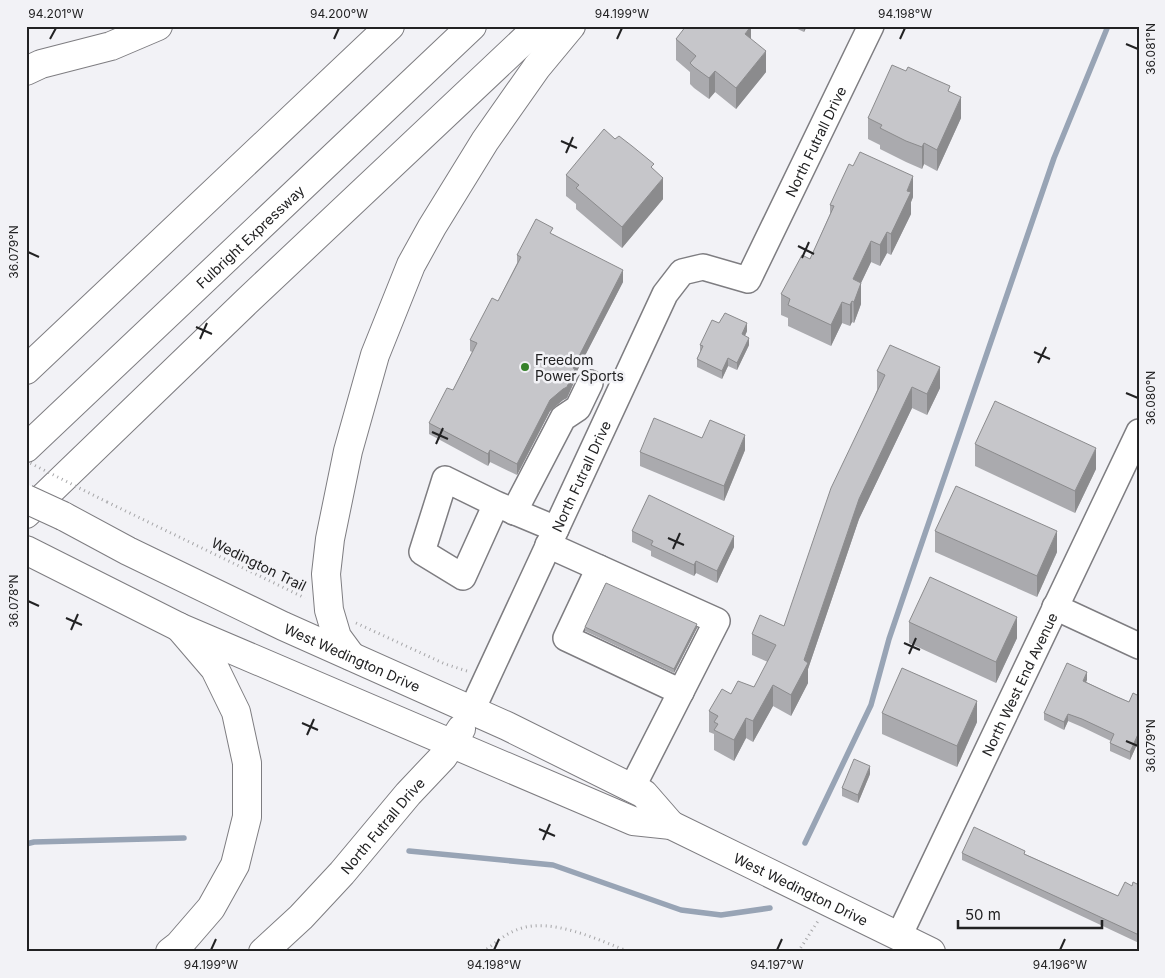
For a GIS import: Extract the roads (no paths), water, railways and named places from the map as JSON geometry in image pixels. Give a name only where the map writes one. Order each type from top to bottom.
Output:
[{"type":"main road","points":[[26,71],[41,64],[111,46],[158,26]]},
{"type":"main road","points":[[26,370],[390,26]]},
{"type":"main road","name":"Fulbright Expressway","points":[[26,448],[472,26]]},
{"type":"main road","points":[[26,514],[274,276],[539,26]]},
{"type":"main road","points":[[351,656],[336,638],[329,610],[326,574],[330,539],[348,451],[375,355],[411,265],[432,227],[485,141],[537,67],[571,26]]},
{"type":"main road","name":"West Wedington Drive","points":[[26,499],[283,626],[507,726],[644,794],[671,825]]},
{"type":"main road","name":"West Wedington Drive","points":[[26,550],[179,627],[633,822],[671,825],[931,952]]},
{"type":"main road","points":[[170,952],[179,945],[211,908],[235,864],[247,817],[247,763],[236,712],[215,670],[179,627]]},
{"type":"main road","name":"North Futrall Drive","points":[[264,952],[301,917],[342,873],[453,744],[472,710]]},
{"type":"street","name":"North Futrall Drive","points":[[472,710],[665,294],[682,272],[703,267],[748,280],[871,26]]},
{"type":"street","points":[[590,383],[578,408],[563,418],[505,508],[630,586],[681,609],[717,621],[632,788]]},
{"type":"street","name":"North West End Avenue","points":[[899,936],[1138,437]]},
{"type":"street","points":[[599,568],[566,638],[601,648],[627,660],[652,672],[681,692]]},
{"type":"street","points":[[1055,607],[1139,646]]},
{"type":"waterway","points":[[805,843],[871,705],[889,639],[1054,158],[1108,26]]},
{"type":"waterway","points":[[26,844],[34,842],[184,838]]},
{"type":"waterway","points":[[409,851],[553,865],[681,910],[721,915],[770,908]]},
{"type":"place","name":"Freedom Power Sports","points":[[525,367]]}]
